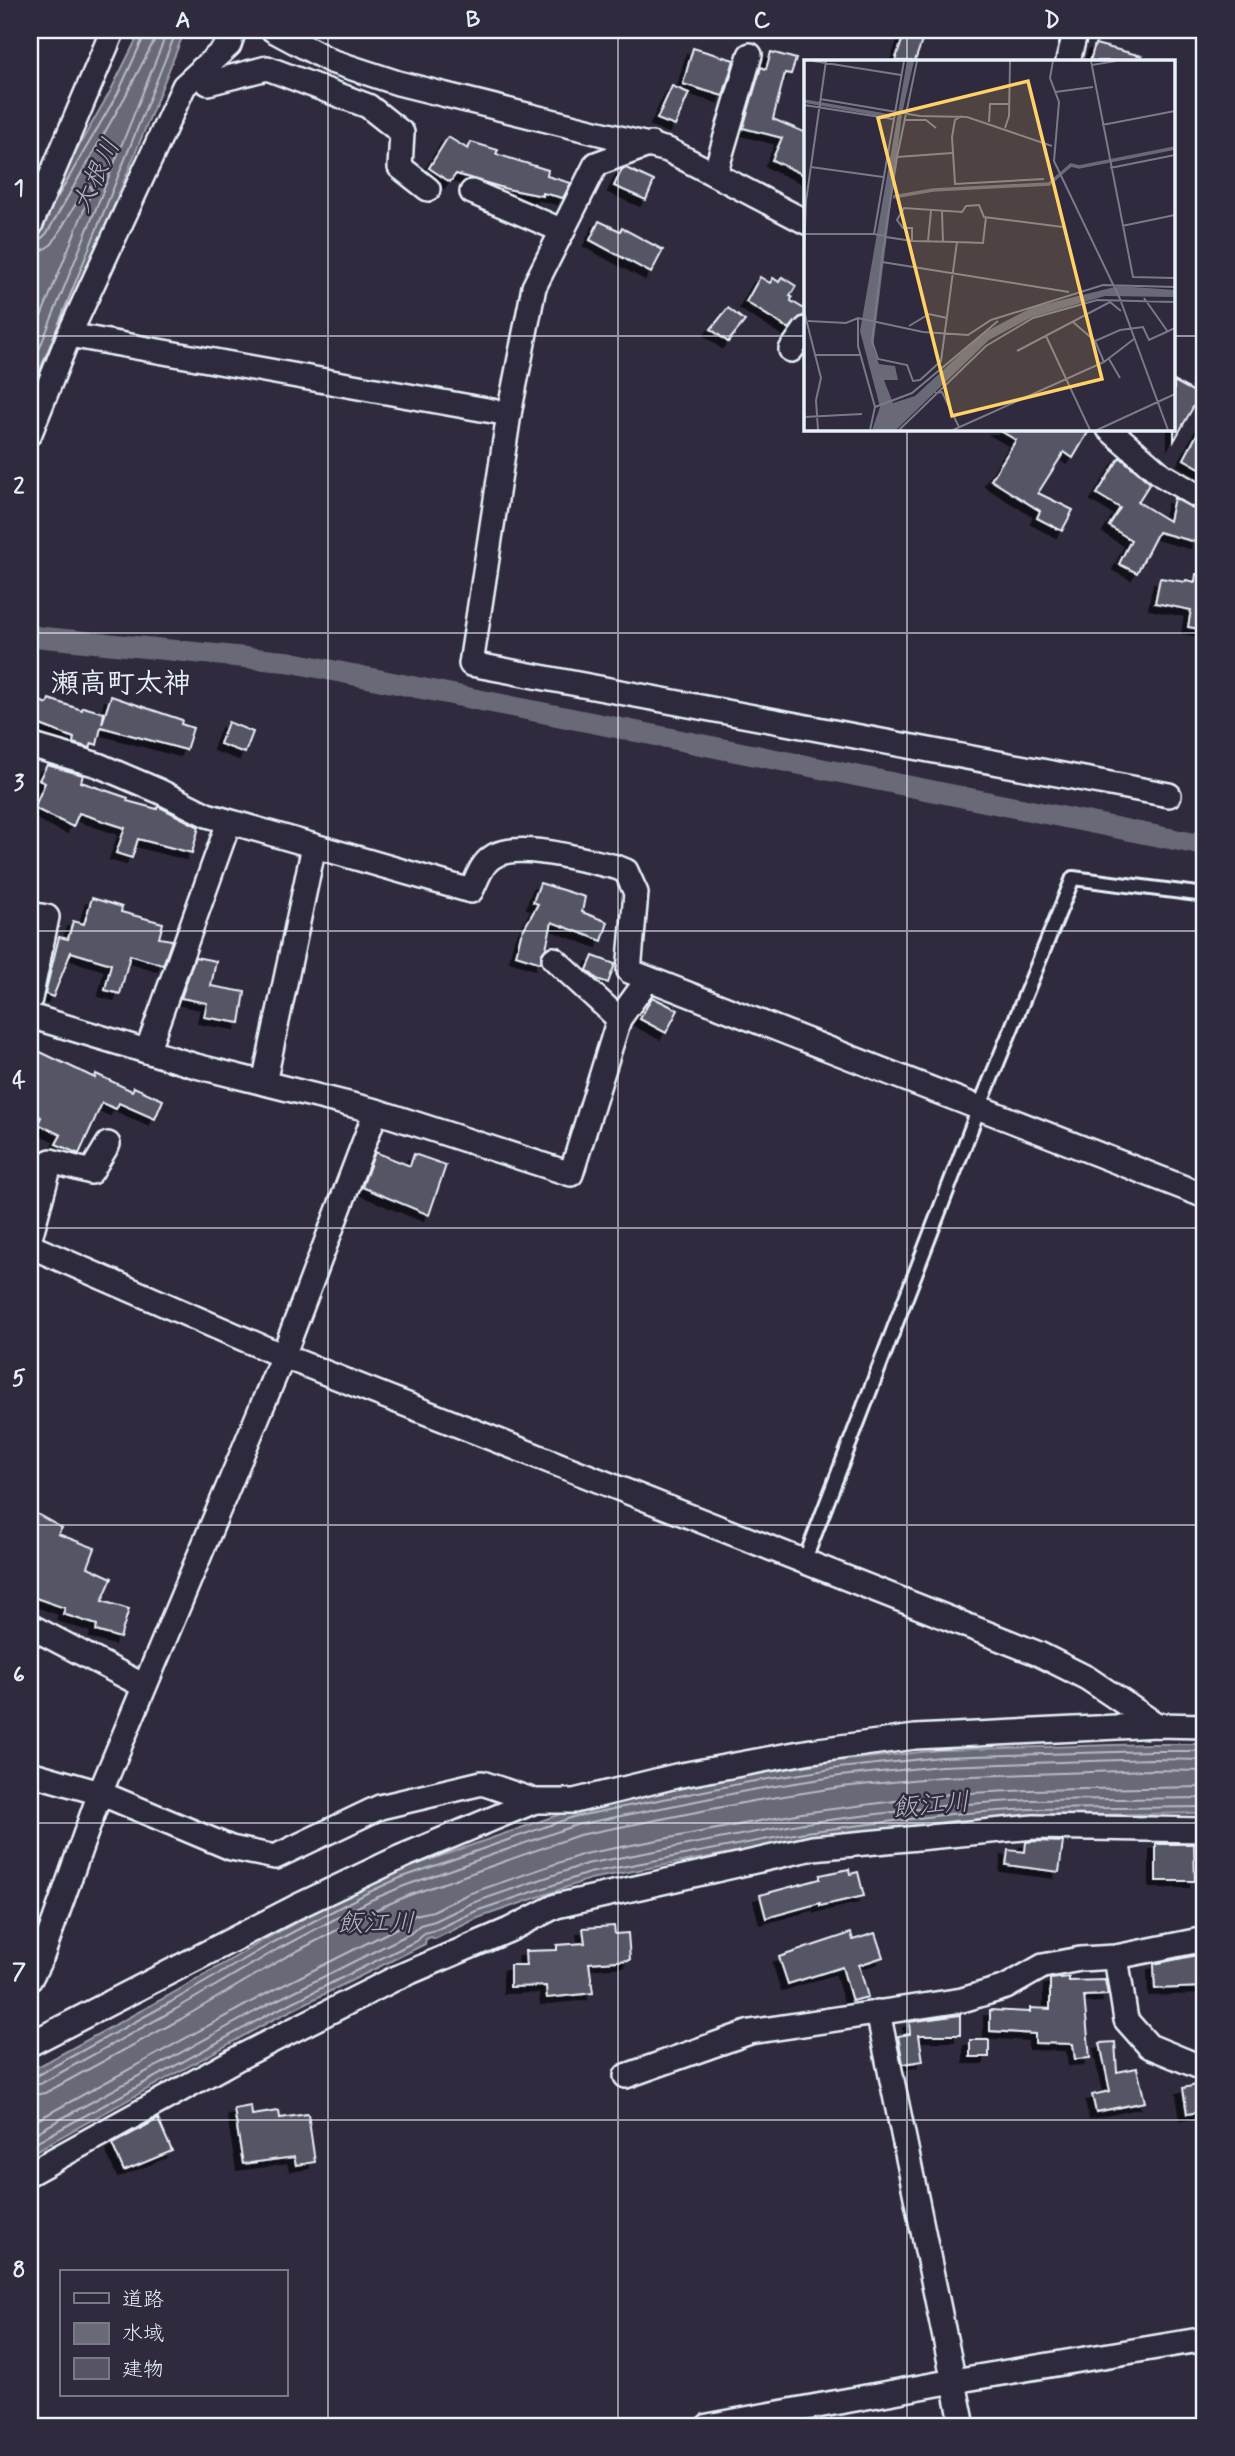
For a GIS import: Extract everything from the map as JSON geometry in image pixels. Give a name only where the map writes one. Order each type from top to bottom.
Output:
[{"type":"street","points":[[30,433],[69,335],[184,86],[229,45],[234,30]]},
{"type":"street","points":[[273,30],[331,61],[398,83],[651,144],[689,160],[804,221]]},
{"type":"street","points":[[1068,60],[1076,30]]},
{"type":"street","points":[[30,226],[107,32]]},
{"type":"street","points":[[715,174],[750,55]]},
{"type":"street","points":[[202,69],[208,83],[267,68],[368,106],[402,132],[400,167],[428,189]]},
{"type":"street","points":[[651,144],[596,164],[534,287],[509,414],[471,664],[1168,795]]},
{"type":"street","points":[[472,192],[563,231]]},
{"type":"street","points":[[791,350],[804,332]]},
{"type":"street","points":[[69,335],[509,414]]},
{"type":"street","points":[[1110,430],[1162,475],[1205,500]]},
{"type":"street","points":[[30,745],[98,765],[159,791],[207,816],[471,891],[482,866],[493,856],[508,851],[525,850],[616,867],[626,871],[636,894],[629,971],[1205,1196]]},
{"type":"street","points":[[147,1051],[229,822]]},
{"type":"street","points":[[264,1083],[314,846]]},
{"type":"street","points":[[30,914],[47,918],[30,999]]},
{"type":"street","points":[[554,959],[619,1019]]},
{"type":"street","points":[[30,1016],[147,1051],[376,1111],[571,1174],[619,1019],[648,979]]},
{"type":"street","points":[[30,1979],[42,1956],[100,1793],[283,1356],[376,1111]]},
{"type":"street","points":[[30,1238],[51,1161],[91,1172],[107,1144]]},
{"type":"street","points":[[30,1245],[283,1356],[1039,1654],[1087,1678],[1157,1725]]},
{"type":"street","points":[[30,1626],[144,1686]]},
{"type":"street","points":[[30,1773],[100,1793],[231,1849],[275,1857],[380,1807],[482,1783],[536,1801],[574,1801],[715,1769],[811,1751],[915,1737],[1157,1725],[1205,1726]]},
{"type":"street","points":[[30,2044],[296,1907],[401,1857],[536,1801]]},
{"type":"street","points":[[30,2173],[240,2057],[396,1978],[509,1930],[556,1906],[813,1848],[1034,1827],[1205,1830]]},
{"type":"street","points":[[626,2076],[750,2032],[962,2000],[1006,1987],[1042,1966],[1080,1959],[1116,1958],[1205,1939]]},
{"type":"street","points":[[1116,1958],[1126,2020],[1149,2046],[1205,2069]]},
{"type":"street","points":[[878,2012],[963,2426]]},
{"type":"street","points":[[708,2426],[1205,2339]]},
{"type":"lane","points":[[804,1562],[979,1108],[1073,878],[1205,895]]},
{"type":"water","name":"大根川","points":[[141,30],[185,30],[30,414],[30,231],[111,90]]},
{"type":"water","name":"飯江川","points":[[1205,1744],[1205,1813],[1030,1816],[952,1821],[806,1839],[590,1879],[478,1918],[435,1939],[426,1939],[425,1944],[274,2019],[30,2154],[30,2071],[271,1936],[364,1886],[398,1871],[572,1810],[748,1775],[838,1761],[940,1750]]},
{"type":"building","points":[[904,35],[922,41],[915,60],[895,60]]},
{"type":"building","points":[[1095,44],[1142,56],[1141,60],[1090,60]]},
{"type":"building","points":[[693,48],[734,60],[723,96],[683,84]]},
{"type":"building","points":[[771,52],[796,59],[791,74],[785,73],[773,119],[804,132],[804,175],[772,160],[782,138],[743,128],[761,67],[766,69]]},
{"type":"building","points":[[672,86],[689,93],[675,126],[657,119]]},
{"type":"building","points":[[448,137],[468,149],[471,142],[498,150],[496,154],[548,170],[547,176],[571,183],[563,198],[507,189],[456,174],[450,182],[429,168]]},
{"type":"building","points":[[626,168],[654,181],[646,200],[614,186],[622,169]]},
{"type":"building","points":[[599,221],[620,231],[622,228],[663,250],[651,273],[590,240]]},
{"type":"building","points":[[760,277],[770,283],[773,278],[779,282],[782,277],[796,286],[790,296],[791,301],[804,309],[804,316],[789,329],[746,302]]},
{"type":"building","points":[[728,308],[745,321],[728,342],[711,329]]},
{"type":"building","points":[[1176,382],[1200,395],[1174,441],[1176,430]]},
{"type":"building","points":[[1205,419],[1205,471],[1184,459]]},
{"type":"building","points":[[999,430],[1089,430],[1073,458],[1064,452],[1038,493],[1073,510],[1062,531],[1037,518],[1040,511],[991,480],[1016,440]]},
{"type":"building","points":[[1120,457],[1150,483],[1138,502],[1169,521],[1174,498],[1202,513],[1196,542],[1158,532],[1137,573],[1119,564],[1131,540],[1109,526],[1120,508],[1097,494]]},
{"type":"building","points":[[1196,574],[1205,575],[1205,630],[1188,627],[1191,610],[1155,603],[1160,578],[1195,582]]},
{"type":"building","points":[[111,696],[182,720],[181,724],[193,728],[186,750],[101,727],[97,745],[92,743],[90,748],[73,743],[74,738],[30,721],[30,697],[47,704],[49,699],[82,710],[83,707],[104,713],[102,724]]},
{"type":"building","points":[[228,722],[253,732],[245,753],[220,744]]},
{"type":"building","points":[[47,765],[83,775],[81,782],[128,798],[127,801],[157,809],[158,806],[199,827],[192,853],[138,839],[132,858],[116,853],[125,828],[79,813],[73,827],[34,808],[45,783],[39,780]]},
{"type":"building","points":[[540,883],[585,897],[582,912],[608,922],[602,941],[552,922],[541,963],[516,955],[521,934],[538,904],[533,902]]},
{"type":"building","points":[[92,898],[122,907],[121,912],[163,923],[159,938],[172,940],[163,965],[130,955],[120,994],[105,990],[111,964],[71,952],[53,997],[45,994],[59,937],[68,939],[73,921],[84,924]]},
{"type":"building","points":[[593,956],[615,964],[608,983],[597,979],[587,970]]},
{"type":"building","points":[[195,957],[216,961],[211,986],[245,992],[240,1023],[204,1017],[207,1003],[181,998]]},
{"type":"building","points":[[652,997],[678,1010],[666,1033],[640,1019]]},
{"type":"building","points":[[34,1049],[95,1078],[96,1074],[132,1091],[134,1087],[163,1100],[155,1119],[119,1103],[116,1109],[102,1103],[79,1154],[56,1144],[61,1135],[38,1124],[41,1117],[30,1112],[30,1058]]},
{"type":"building","points":[[375,1152],[410,1166],[414,1154],[446,1165],[429,1215],[362,1187]]},
{"type":"building","points":[[30,1510],[62,1528],[58,1534],[95,1548],[88,1567],[112,1578],[102,1601],[129,1609],[120,1638],[96,1631],[97,1625],[63,1614],[65,1608],[30,1596]]},
{"type":"building","points":[[1026,1842],[1063,1842],[1059,1872],[1006,1865],[1008,1850],[1025,1852]]},
{"type":"building","points":[[1156,1844],[1194,1844],[1195,1881],[1156,1881]]},
{"type":"building","points":[[849,1869],[850,1874],[858,1872],[864,1896],[820,1906],[820,1903],[766,1918],[760,1895],[820,1879],[820,1875]]},
{"type":"building","points":[[614,1926],[615,1934],[628,1933],[630,1960],[589,1963],[593,1993],[547,1998],[546,1986],[510,1987],[510,1965],[526,1965],[525,1951],[557,1950],[557,1945],[585,1943],[583,1928]]},
{"type":"building","points":[[851,1933],[853,1940],[875,1933],[883,1957],[859,1965],[868,1997],[852,2001],[842,1967],[788,1984],[779,1957]]},
{"type":"building","points":[[1202,1954],[1203,1987],[1155,1989],[1154,1964]]},
{"type":"building","points":[[1069,1977],[1069,1981],[1105,1980],[1108,1995],[1084,1996],[1090,2058],[1075,2059],[1073,2044],[1035,2043],[1035,2034],[990,2031],[990,2010],[1030,2012],[1030,2008],[1050,2009],[1050,1979]]},
{"type":"building","points":[[960,2015],[960,2035],[919,2035],[923,2061],[903,2064],[898,2036],[910,2034],[909,2022]]},
{"type":"building","points":[[970,2040],[989,2040],[989,2057],[970,2057]]},
{"type":"building","points":[[1115,2042],[1117,2072],[1137,2068],[1145,2102],[1096,2112],[1092,2095],[1110,2091],[1100,2043]]},
{"type":"building","points":[[1205,2083],[1205,2111],[1187,2114],[1183,2088]]},
{"type":"building","points":[[251,2106],[252,2115],[279,2111],[280,2118],[308,2114],[315,2162],[296,2165],[294,2157],[243,2164],[234,2109]]},
{"type":"building","points":[[158,2119],[172,2151],[124,2171],[112,2144]]},
{"type":"waterway","points":[[30,636],[290,662],[1197,844],[1205,837]]},
{"type":"district","name":"瀬高町太神","points":[[121,684]]}]
